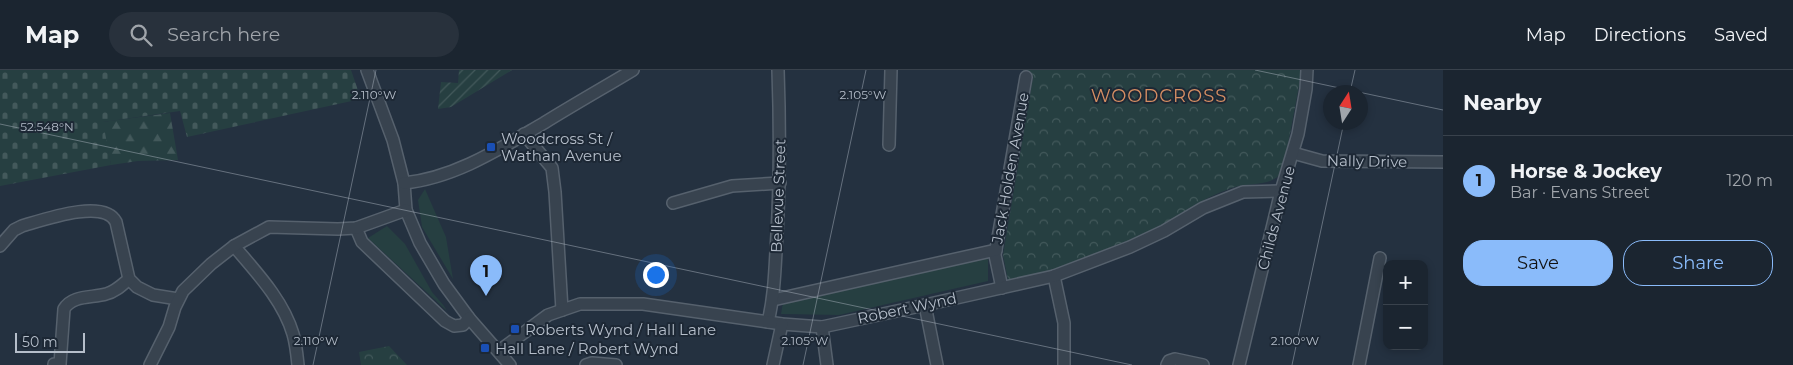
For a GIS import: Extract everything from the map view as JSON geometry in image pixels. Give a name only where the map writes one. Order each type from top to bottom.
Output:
[{"type":"street","points":[[368,70],[394,140],[404,183],[406,210],[420,243],[444,284],[469,318],[510,365]]},
{"type":"street","points":[[404,183],[416,182],[440,175],[481,159],[632,70]]},
{"type":"street","name":"Bellevue Street","points":[[768,322],[773,300],[780,183],[778,70]]},
{"type":"street","points":[[889,145],[891,70]]},
{"type":"street","name":"Childs Avenue","points":[[1239,365],[1281,191],[1298,134],[1307,70]]},
{"type":"street","name":"Jack Holden Avenue","points":[[1002,288],[996,250],[1026,77]]},
{"type":"street","points":[[524,134],[552,168],[562,310]]},
{"type":"street","name":"Nally Drive","points":[[1293,153],[1322,161],[1443,162]]},
{"type":"street","points":[[673,204],[732,186],[780,183]]},
{"type":"street","name":"Robert Wynd","points":[[499,351],[548,315],[580,304],[643,304],[782,324],[822,326],[925,305],[1054,276],[1130,247],[1164,231],[1203,208],[1244,192],[1281,191]]},
{"type":"street","points":[[150,365],[169,327],[182,291],[234,246],[269,227],[356,228],[406,210]]},
{"type":"street","points":[[0,246],[14,230],[22,226],[83,212],[100,211],[113,217],[116,222],[129,279],[138,287],[153,295],[178,299]]},
{"type":"street","points":[[356,228],[362,242],[444,321],[454,326],[464,325],[469,318]]},
{"type":"street","points":[[234,246],[258,274],[284,313],[293,333],[298,365]]},
{"type":"street","points":[[773,300],[996,250]]},
{"type":"street","points":[[1359,365],[1380,258]]},
{"type":"street","points":[[1054,276],[1064,323],[1064,365]]},
{"type":"street","points":[[54,364],[60,364],[64,309],[67,303],[73,300],[107,294],[117,289],[129,279]]},
{"type":"street","points":[[925,305],[937,365]]},
{"type":"street","points":[[773,365],[782,324]]},
{"type":"street","points":[[822,326],[827,365]]},
{"type":"street","points":[[1167,365],[1170,361],[1176,359],[1203,365]]},
{"type":"street","points":[[586,365],[592,363],[616,365]]},
{"type":"green space","points":[[0,70],[351,70],[361,99],[187,137],[180,111],[103,122],[111,165],[0,186]]},
{"type":"green space","points":[[459,70],[512,70],[451,107],[438,109],[441,82],[458,83]]},
{"type":"green space","points":[[1023,70],[1302,70],[1283,171],[1273,180],[1233,187],[1221,192],[1200,202],[1141,237],[1093,258],[1042,273],[1008,280],[1003,255],[1033,77]]},
{"type":"green space","points":[[170,113],[178,160],[138,161],[111,165],[102,122]]},
{"type":"green space","points":[[425,189],[446,237],[453,279],[422,227],[418,200]]},
{"type":"green space","points":[[387,226],[405,244],[432,292],[447,311],[368,238]]},
{"type":"green space","points":[[988,257],[988,281],[839,315],[781,314],[783,302]]},
{"type":"green space","points":[[389,346],[407,365],[361,365],[359,352]]},
{"type":"place","name":"Woodcross St / Wathan Avenue","points":[[491,147]]},
{"type":"place","name":"Horse & Jockey","points":[[486,296]]},
{"type":"place","name":"Roberts Wynd / Hall Lane","points":[[515,329]]},
{"type":"place","name":"Hall Lane / Robert Wynd","points":[[485,348]]},
{"type":"district","name":"WOODCROSS","points":[[1159,96]]}]
